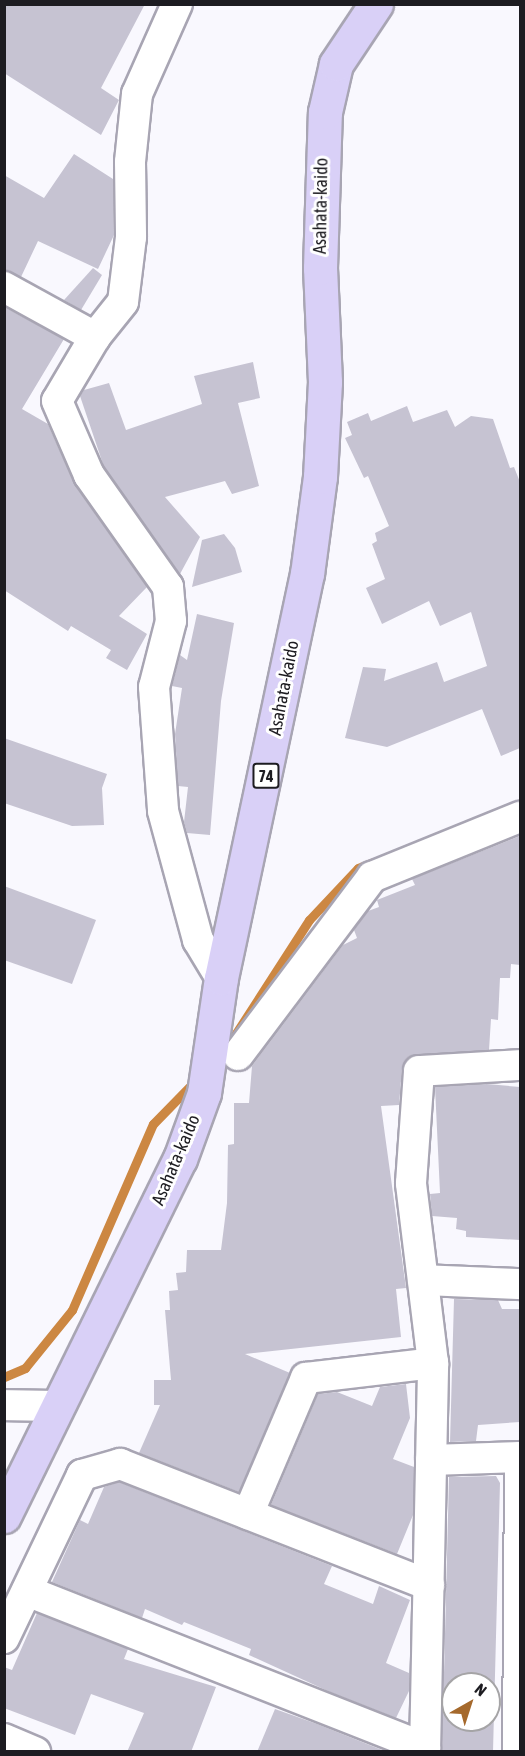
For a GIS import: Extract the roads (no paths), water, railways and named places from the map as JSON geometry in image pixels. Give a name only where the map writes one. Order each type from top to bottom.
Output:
[{"type":"main road","name":"Asahata-kaido","points":[[4,1516],[56,1406],[180,1159],[204,1093],[221,978],[288,671],[320,477],[325,382],[320,268],[324,112],[336,64],[376,4]]},
{"type":"street","points":[[177,4],[136,94],[130,162],[131,237],[123,302],[95,338],[57,401],[89,475],[168,586],[171,621],[154,687],[163,810],[198,940],[221,978]]},
{"type":"street","points":[[4,287],[95,338]]},
{"type":"street","points":[[238,1055],[372,877],[520,817]]},
{"type":"street","points":[[27,1591],[425,1750],[434,1364],[411,1183],[419,1071],[520,1065]]},
{"type":"street","points":[[423,1280],[520,1284]]},
{"type":"street","points":[[248,1514],[306,1378],[434,1364]]},
{"type":"street","points":[[4,1405],[56,1406]]},
{"type":"street","points":[[431,1460],[520,1457],[518,1752]]},
{"type":"street","points":[[4,1638],[82,1475],[120,1464],[429,1585]]},
{"type":"street","points":[[4,1739],[35,1752]]},
{"type":"waterway","points":[[231,1041],[309,920],[358,868],[374,862]]},
{"type":"waterway","points":[[4,1377],[25,1368],[72,1310],[153,1124],[196,1080]]}]
